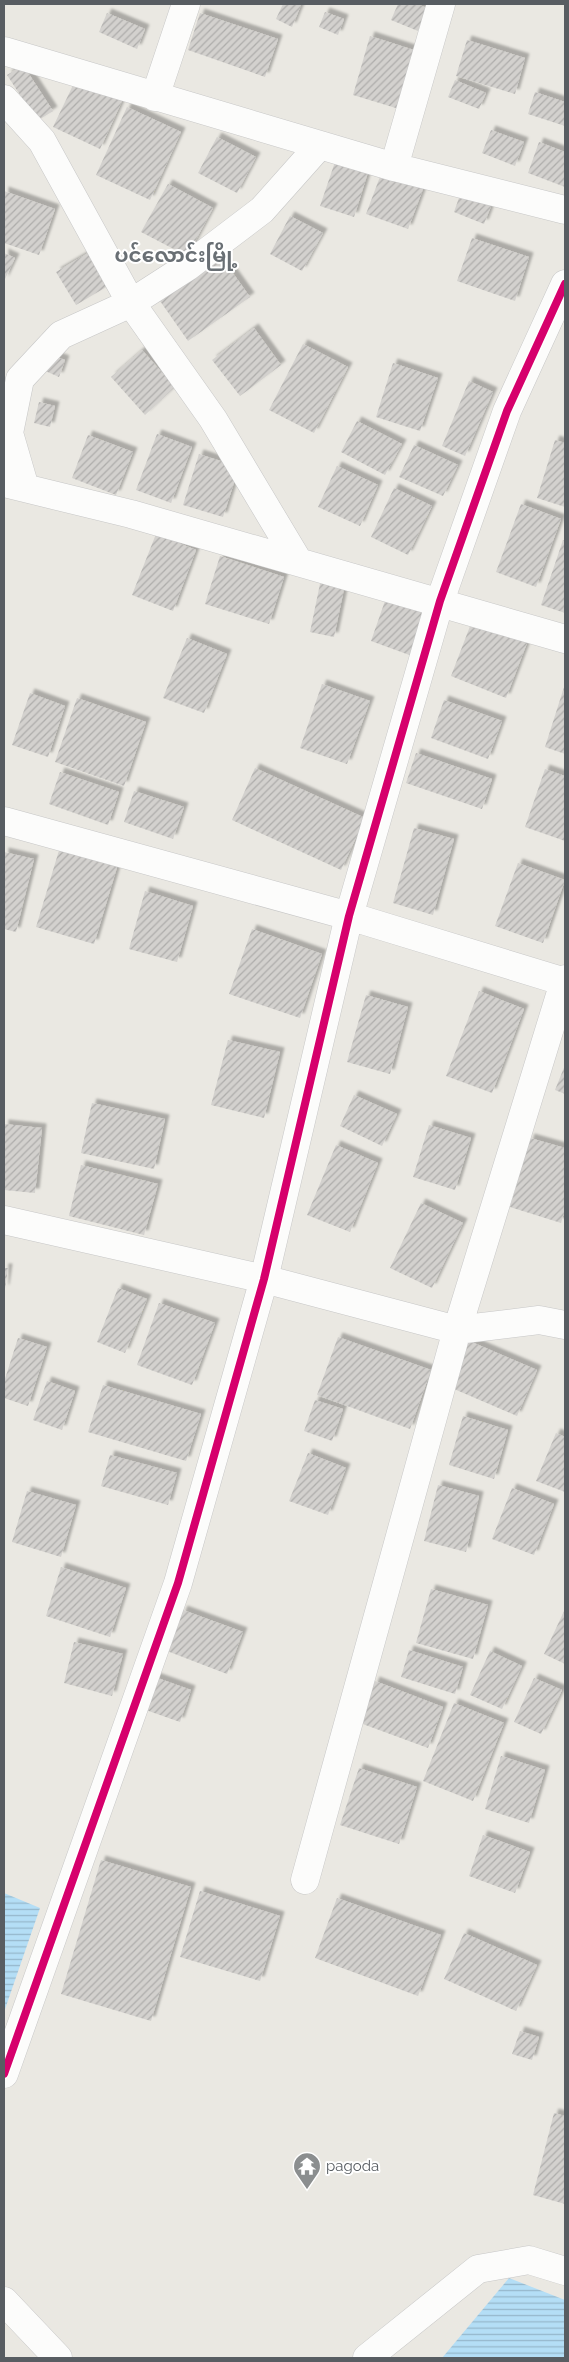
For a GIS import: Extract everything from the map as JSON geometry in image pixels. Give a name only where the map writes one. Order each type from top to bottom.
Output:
[{"type":"street","points":[[155,97],[186,4]]},
{"type":"street","points":[[394,167],[441,4]]},
{"type":"street","points":[[4,52],[319,146],[565,210]]},
{"type":"street","points":[[4,98],[42,141],[131,303],[213,419],[298,561]]},
{"type":"street","points":[[319,146],[262,210],[187,267],[131,303],[61,336],[20,379],[9,433],[14,486],[131,514],[440,601],[565,639]]},
{"type":"street","points":[[4,2074],[88,1842],[178,1583],[264,1279],[349,916],[440,601],[507,411],[565,284]]},
{"type":"street","points":[[4,821],[349,916],[565,980],[457,1330],[305,1880]]},
{"type":"street","points":[[4,1220],[264,1279],[457,1330],[539,1320],[565,1325]]},
{"type":"street","points":[[367,2358],[478,2269],[529,2260],[565,2271]]},
{"type":"street","points":[[4,2301],[58,2358]]},
{"type":"water","points":[[4,1893],[40,1908],[4,2012]]},
{"type":"water","points":[[509,2278],[565,2300],[565,2358],[442,2358]]},
{"type":"building","points":[[283,4],[301,5],[292,27],[276,19]]},
{"type":"building","points":[[398,4],[417,4],[427,8],[418,31],[391,20]]},
{"type":"building","points":[[325,12],[344,19],[338,35],[319,27]]},
{"type":"building","points":[[107,13],[145,29],[137,49],[99,32]]},
{"type":"building","points":[[200,13],[278,39],[265,77],[188,50]]},
{"type":"building","points":[[370,36],[417,51],[399,109],[353,95]]},
{"type":"building","points":[[467,40],[525,58],[515,94],[456,76]]},
{"type":"building","points":[[23,65],[53,111],[37,121],[7,75]]},
{"type":"building","points":[[76,79],[122,101],[100,149],[53,127]]},
{"type":"building","points":[[455,80],[486,93],[479,109],[448,97]]},
{"type":"building","points":[[535,92],[565,102],[565,126],[528,114]]},
{"type":"building","points":[[127,107],[181,132],[150,200],[96,175]]},
{"type":"building","points":[[491,130],[524,142],[515,166],[482,153]]},
{"type":"building","points":[[217,137],[256,157],[237,193],[198,173]]},
{"type":"building","points":[[539,142],[565,152],[565,187],[528,173]]},
{"type":"building","points":[[336,159],[369,169],[354,217],[320,206]]},
{"type":"building","points":[[381,174],[423,189],[408,229],[366,214]]},
{"type":"building","points":[[168,184],[213,208],[187,256],[141,232]]},
{"type":"building","points":[[462,189],[493,201],[484,224],[454,212]]},
{"type":"building","points":[[4,191],[55,209],[39,255],[4,243]]},
{"type":"building","points":[[290,216],[323,233],[302,271],[270,254]]},
{"type":"building","points":[[472,238],[529,257],[515,301],[457,281]]},
{"type":"building","points":[[4,253],[15,258],[4,281]]},
{"type":"building","points":[[88,253],[108,286],[76,305],[56,272]]},
{"type":"building","points":[[222,258],[250,297],[188,341],[160,301]]},
{"type":"building","points":[[254,328],[281,365],[240,396],[212,360]]},
{"type":"building","points":[[303,344],[348,367],[314,433],[269,410]]},
{"type":"building","points":[[142,350],[175,387],[145,415],[111,377]]},
{"type":"building","points":[[49,354],[65,360],[59,377],[43,370]]},
{"type":"building","points":[[393,363],[438,378],[420,431],[376,417]]},
{"type":"building","points":[[469,381],[493,392],[465,456],[442,446]]},
{"type":"building","points":[[39,402],[55,406],[50,427],[34,423]]},
{"type":"building","points":[[357,421],[402,444],[385,475],[341,452]]},
{"type":"building","points":[[157,434],[192,447],[171,503],[136,490]]},
{"type":"building","points":[[88,435],[133,452],[116,495],[72,478]]},
{"type":"building","points":[[555,440],[565,443],[565,507],[537,498]]},
{"type":"building","points":[[414,445],[458,465],[443,496],[399,477]]},
{"type":"building","points":[[199,454],[239,467],[223,517],[183,505]]},
{"type":"building","points":[[337,466],[378,485],[360,526],[318,507]]},
{"type":"building","points":[[394,488],[432,506],[408,555],[371,537]]},
{"type":"building","points":[[521,504],[561,519],[536,587],[496,572]]},
{"type":"building","points":[[156,534],[196,550],[173,611],[132,595]]},
{"type":"building","points":[[563,540],[565,540],[565,613],[541,605]]},
{"type":"building","points":[[220,556],[284,577],[269,624],[205,604]]},
{"type":"building","points":[[321,579],[345,584],[334,637],[310,632]]},
{"type":"building","points":[[386,598],[427,613],[412,656],[371,641]]},
{"type":"building","points":[[472,621],[527,643],[506,698],[451,676]]},
{"type":"building","points":[[187,638],[227,654],[204,713],[163,698]]},
{"type":"building","points":[[322,684],[370,701],[347,764],[300,748]]},
{"type":"building","points":[[565,684],[565,754],[545,747]]},
{"type":"building","points":[[30,693],[65,706],[48,757],[12,745]]},
{"type":"building","points":[[77,698],[146,722],[124,786],[55,762]]},
{"type":"building","points":[[444,700],[502,721],[488,759],[431,738]]},
{"type":"building","points":[[416,753],[492,779],[482,809],[406,783]]},
{"type":"building","points":[[255,768],[365,818],[341,870],[232,820]]},
{"type":"building","points":[[545,769],[565,776],[565,841],[525,827]]},
{"type":"building","points":[[60,772],[119,792],[108,825],[49,804]]},
{"type":"building","points":[[134,791],[184,807],[173,839],[124,822]]},
{"type":"building","points":[[414,828],[454,839],[433,915],[393,903]]},
{"type":"building","points":[[60,847],[118,864],[94,944],[36,927]]},
{"type":"building","points":[[4,852],[34,859],[16,932],[4,929]]},
{"type":"building","points":[[518,863],[565,880],[543,943],[495,926]]},
{"type":"building","points":[[145,891],[193,906],[177,962],[129,949]]},
{"type":"building","points":[[252,929],[322,954],[300,1018],[229,994]]},
{"type":"building","points":[[479,991],[524,1009],[492,1093],[446,1076]]},
{"type":"building","points":[[366,995],[408,1007],[390,1074],[347,1062]]},
{"type":"building","points":[[228,1040],[280,1052],[264,1118],[211,1105]]},
{"type":"building","points":[[565,1065],[565,1094],[555,1090]]},
{"type":"building","points":[[354,1095],[397,1114],[382,1146],[340,1126]]},
{"type":"building","points":[[92,1103],[165,1119],[154,1169],[81,1153]]},
{"type":"building","points":[[4,1124],[42,1128],[35,1193],[4,1190]]},
{"type":"building","points":[[429,1125],[471,1138],[455,1190],[413,1177]]},
{"type":"building","points":[[530,1138],[565,1148],[565,1209],[561,1223],[510,1207]]},
{"type":"building","points":[[336,1145],[378,1163],[350,1232],[307,1215]]},
{"type":"building","points":[[81,1165],[158,1184],[144,1235],[69,1216]]},
{"type":"building","points":[[421,1203],[463,1223],[432,1288],[390,1268]]},
{"type":"building","points":[[4,1268],[8,1268],[5,1289],[4,1289]]},
{"type":"building","points":[[118,1288],[147,1299],[125,1353],[97,1342]]},
{"type":"building","points":[[159,1303],[215,1323],[192,1385],[137,1365]]},
{"type":"building","points":[[338,1337],[431,1370],[410,1429],[317,1395]]},
{"type":"building","points":[[18,1338],[47,1347],[28,1406],[4,1398],[4,1382]]},
{"type":"building","points":[[467,1340],[537,1370],[517,1416],[447,1386]]},
{"type":"building","points":[[47,1381],[75,1391],[62,1430],[33,1420]]},
{"type":"building","points":[[103,1385],[201,1414],[186,1461],[88,1432]]},
{"type":"building","points":[[315,1400],[343,1409],[332,1441],[304,1431]]},
{"type":"building","points":[[463,1416],[508,1430],[494,1479],[449,1465]]},
{"type":"building","points":[[556,1433],[565,1437],[565,1492],[536,1481]]},
{"type":"building","points":[[308,1453],[346,1468],[328,1515],[289,1501]]},
{"type":"building","points":[[110,1455],[177,1473],[168,1505],[101,1486]]},
{"type":"building","points":[[438,1485],[479,1496],[466,1552],[424,1541]]},
{"type":"building","points":[[512,1488],[554,1504],[534,1555],[492,1539]]},
{"type":"building","points":[[27,1491],[76,1505],[61,1557],[12,1542]]},
{"type":"building","points":[[61,1567],[126,1588],[110,1637],[46,1616]]},
{"type":"building","points":[[431,1589],[488,1605],[473,1659],[416,1643]]},
{"type":"building","points":[[565,1609],[565,1664],[544,1654]]},
{"type":"building","points":[[183,1610],[243,1632],[227,1674],[167,1651]]},
{"type":"building","points":[[74,1642],[123,1654],[112,1696],[64,1683]]},
{"type":"building","points":[[409,1650],[463,1667],[455,1694],[401,1677]]},
{"type":"building","points":[[490,1651],[522,1666],[502,1709],[470,1695]]},
{"type":"building","points":[[152,1676],[191,1690],[180,1722],[140,1708]]},
{"type":"building","points":[[534,1678],[562,1690],[541,1734],[514,1722]]},
{"type":"building","points":[[375,1681],[443,1707],[428,1748],[360,1723]]},
{"type":"building","points":[[454,1703],[504,1723],[473,1801],[423,1781]]},
{"type":"building","points":[[501,1756],[545,1770],[529,1823],[485,1809]]},
{"type":"building","points":[[359,1768],[417,1787],[399,1844],[340,1825]]},
{"type":"building","points":[[483,1835],[530,1852],[515,1893],[469,1876]]},
{"type":"building","points":[[101,1860],[191,1887],[151,2021],[61,1994]]},
{"type":"building","points":[[200,1891],[280,1916],[260,1981],[180,1957]]},
{"type":"building","points":[[337,1898],[441,1935],[418,1996],[315,1958]]},
{"type":"building","points":[[464,1933],[537,1965],[516,2011],[444,1979]]},
{"type":"building","points":[[520,2031],[539,2037],[532,2060],[512,2054]]},
{"type":"building","points":[[554,2113],[565,2116],[565,2204],[533,2195]]},
{"type":"cycle path","points":[[4,2074],[178,1583],[264,1279],[349,916],[440,601],[507,411],[565,284]]},
{"type":"place","name":"pagoda","points":[[307,2190]]},
{"type":"district","name":"ပင်လောင်းမြို့","points":[[176,255]]}]
